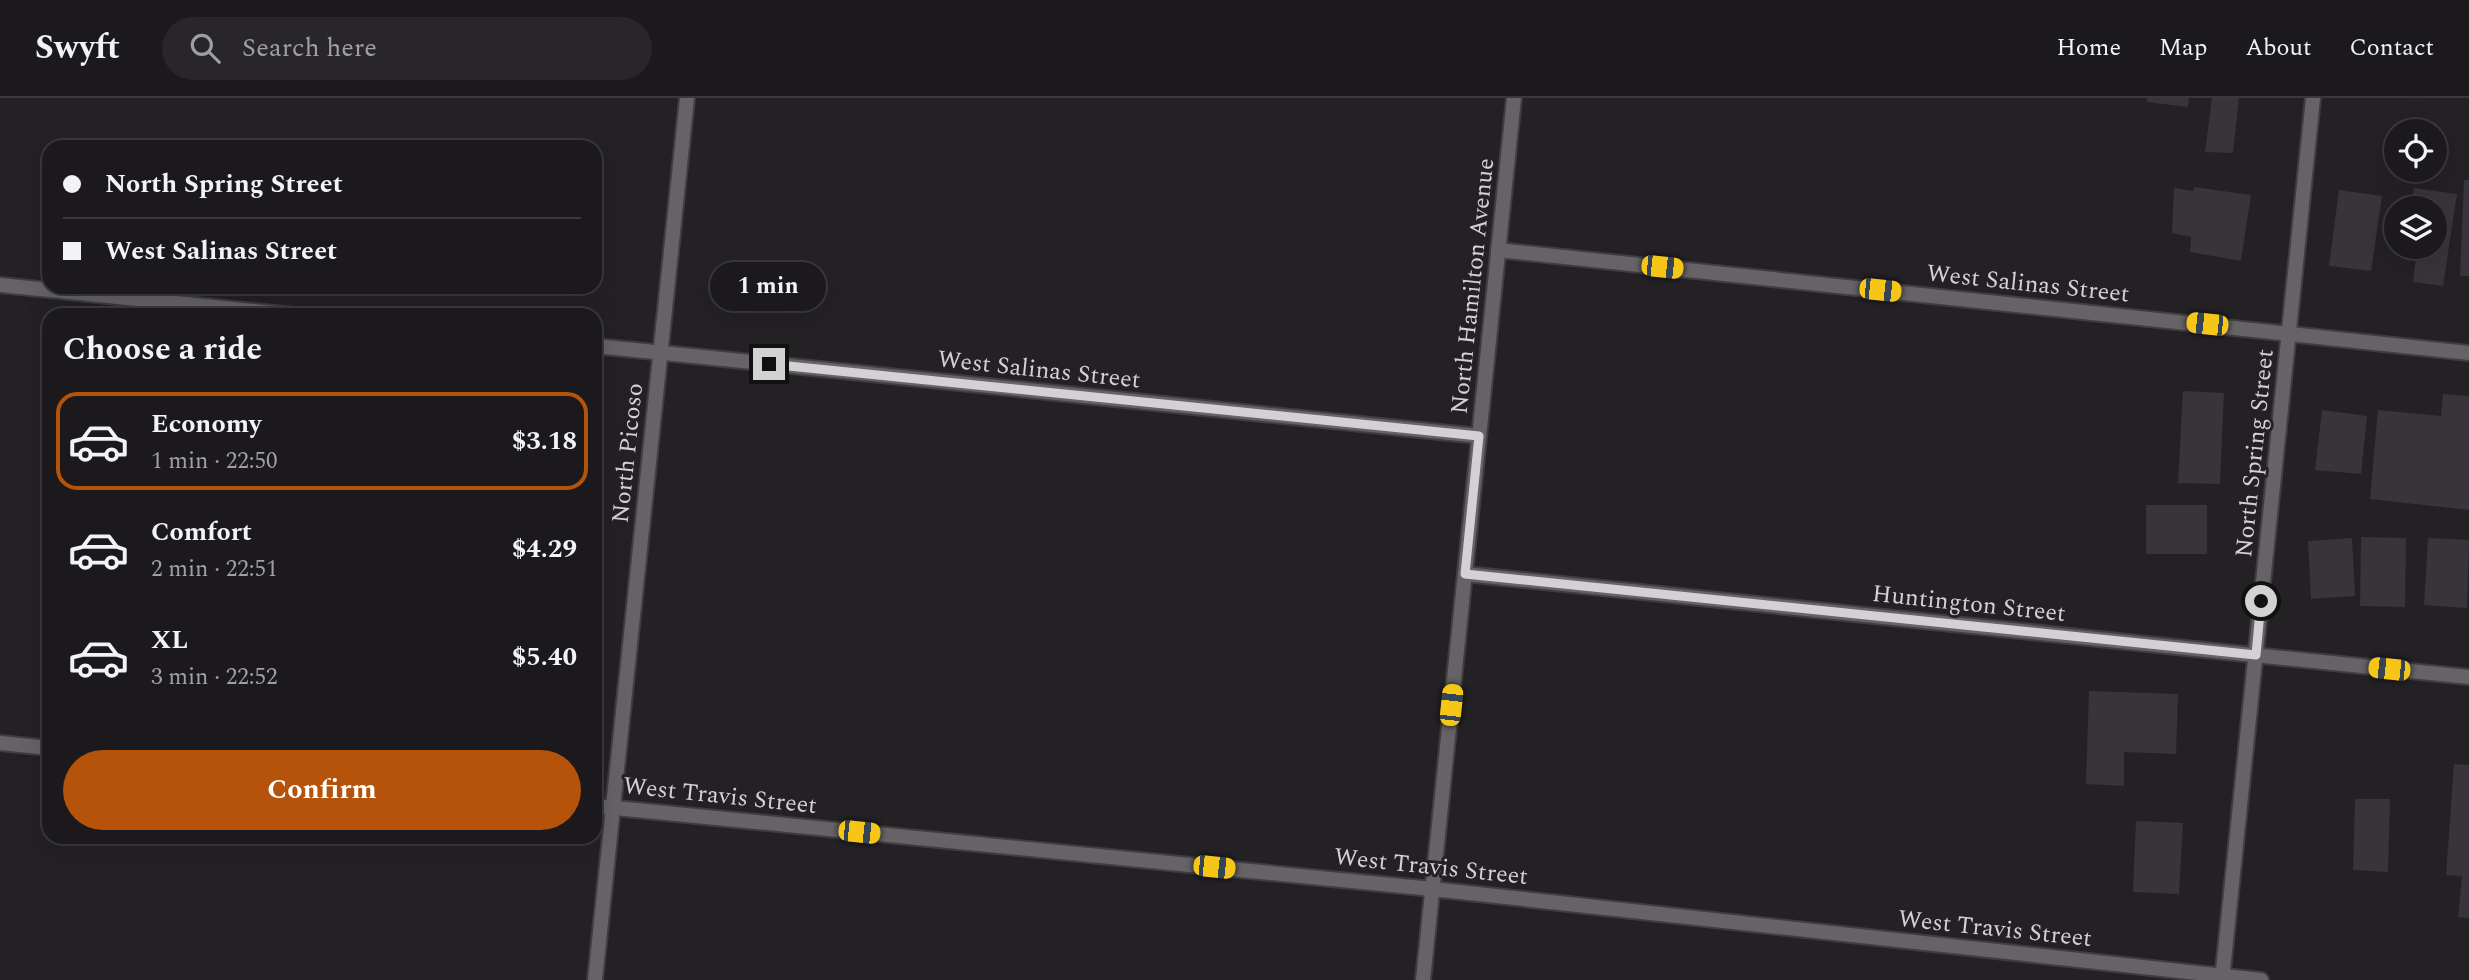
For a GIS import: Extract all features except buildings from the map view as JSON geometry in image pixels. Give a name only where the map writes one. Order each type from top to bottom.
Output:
[{"type":"street","name":"North Picoso","points":[[595,980],[687,98]]},
{"type":"street","name":"North Hamilton Avenue","points":[[1423,980],[1514,98]]},
{"type":"street","name":"North Spring Street","points":[[2222,978],[2313,98]]},
{"type":"street","name":"West Salinas Street","points":[[1498,250],[2469,353]]},
{"type":"street","points":[[0,285],[42,289]]},
{"type":"street","points":[[88,294],[225,308]]},
{"type":"street","name":"West Salinas Street","points":[[602,347],[1479,436]]},
{"type":"street","name":"Huntington Street","points":[[1465,574],[2469,677]]},
{"type":"street","points":[[0,743],[42,747]]},
{"type":"street","name":"West Travis Street","points":[[602,807],[1432,889],[2222,978],[2261,980]]},
{"type":"route","points":[[769,364],[1479,436],[1465,574],[2256,655],[2261,601]]}]
